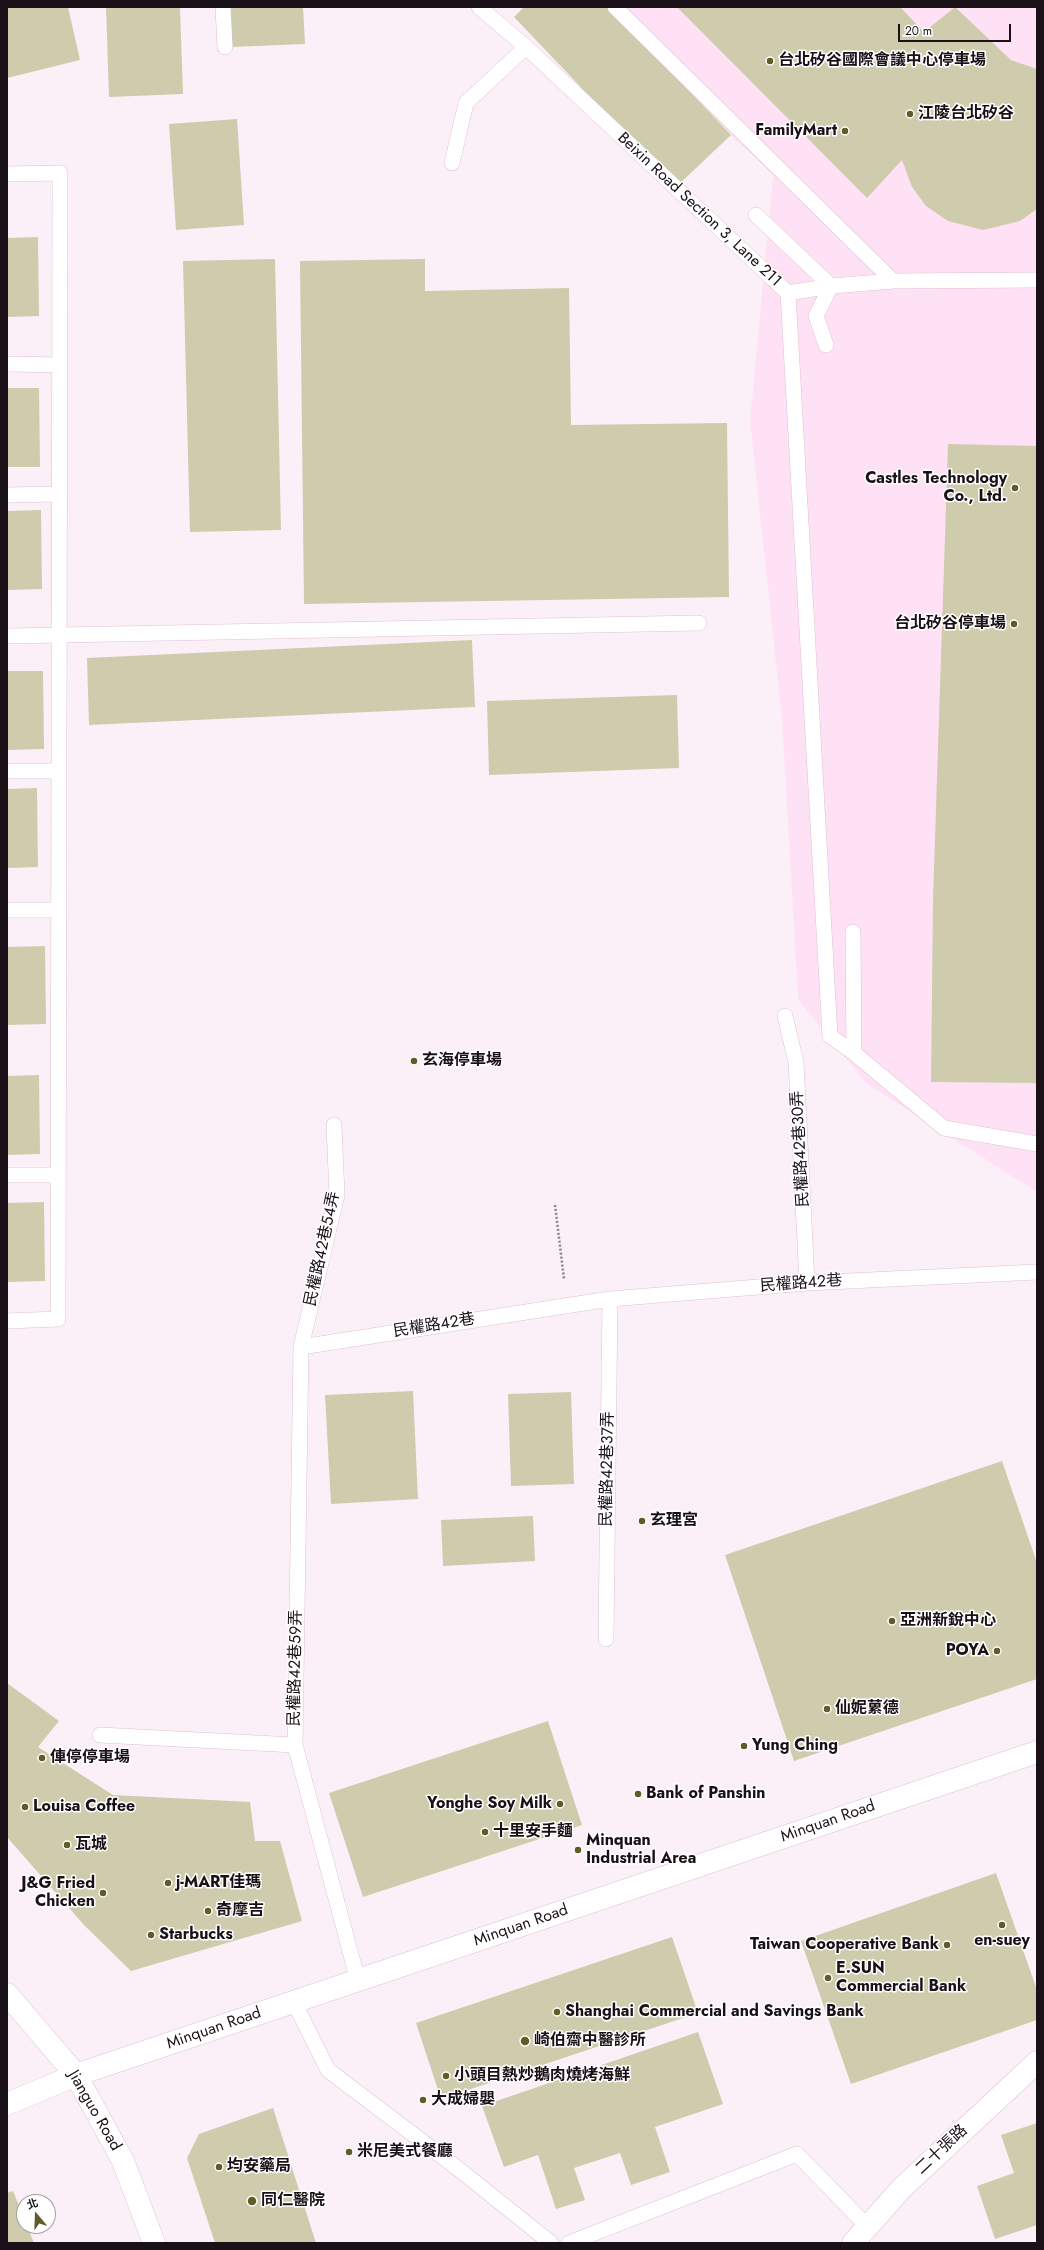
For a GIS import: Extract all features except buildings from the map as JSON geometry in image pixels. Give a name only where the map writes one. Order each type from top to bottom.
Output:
[{"type":"street","name":"Minquan Road","points":[[7,2104],[76,2075],[1037,1752]]},
{"type":"street","name":"Jianguo Road","points":[[7,1994],[76,2075],[123,2161],[154,2243]]},
{"type":"street","name":"二十張路","points":[[853,2243],[902,2188],[1037,2062]]},
{"type":"lane","points":[[223,7],[225,47]]},
{"type":"lane","name":"Beixin Road Section 3, Lane 211","points":[[479,7],[526,47],[788,293],[831,286],[893,280],[1037,280]]},
{"type":"lane","points":[[615,7],[893,280]]},
{"type":"lane","points":[[452,163],[466,103],[526,47]]},
{"type":"lane","points":[[7,174],[60,173],[58,1319],[7,1321]]},
{"type":"lane","points":[[756,215],[831,286],[816,316],[826,345]]},
{"type":"lane","points":[[788,293],[830,1036],[854,1053],[944,1128],[1037,1144]]},
{"type":"lane","points":[[7,364],[60,365]]},
{"type":"lane","points":[[7,495],[59,494]]},
{"type":"lane","points":[[7,636],[699,623]]},
{"type":"lane","points":[[7,772],[59,771]]},
{"type":"lane","points":[[7,910],[59,910]]},
{"type":"lane","points":[[853,932],[854,1053]]},
{"type":"lane","name":"民權路42巷30弄","points":[[785,1016],[796,1062],[807,1283]]},
{"type":"lane","name":"民權路42巷54弄","points":[[301,1347],[337,1195],[334,1125]]},
{"type":"lane","points":[[7,1176],[58,1175]]},
{"type":"lane","name":"民權路42巷","points":[[301,1347],[610,1298],[807,1283],[1037,1272]]},
{"type":"lane","name":"民權路42巷37弄","points":[[606,1639],[610,1298]]},
{"type":"lane","name":"民權路42巷59弄","points":[[301,1347],[294,1745],[358,1980]]},
{"type":"lane","points":[[100,1735],[294,1745]]},
{"type":"lane","points":[[294,2002],[328,2070],[456,2167],[551,2243]]},
{"type":"lane","points":[[569,2243],[797,2154],[868,2226]]},
{"type":"path","points":[[555,1205],[566,1306]]},
{"type":"shaded area","points":[[594,7],[1035,7],[1037,9],[1037,1192],[867,1084],[798,999],[782,720],[750,421],[773,175]]},
{"type":"place","name":"台北矽谷國際會議中心停車場","points":[[770,61]]},
{"type":"place","name":"江陵台北矽谷","points":[[910,114]]},
{"type":"place","name":"FamilyMart","points":[[845,131]]},
{"type":"place","name":"Castles Technology Co., Ltd.","points":[[1015,488]]},
{"type":"place","name":"台北矽谷停車場","points":[[1014,624]]},
{"type":"place","name":"玄海停車場","points":[[414,1061]]},
{"type":"place","name":"玄理宮","points":[[642,1521]]},
{"type":"place","name":"亞洲新銳中心","points":[[892,1621]]},
{"type":"place","name":"POYA","points":[[997,1651]]},
{"type":"place","name":"仙妮蔂德","points":[[827,1709]]},
{"type":"place","name":"Yung Ching","points":[[744,1746]]},
{"type":"place","name":"俥停停車場","points":[[42,1758]]},
{"type":"place","name":"Bank of Panshin","points":[[638,1794]]},
{"type":"place","name":"Yonghe Soy Milk","points":[[560,1804]]},
{"type":"place","name":"Louisa Coffee","points":[[25,1807]]},
{"type":"place","name":"十里安手麵","points":[[485,1832]]},
{"type":"place","name":"瓦城","points":[[67,1845]]},
{"type":"place","name":"Minquan Industrial Area","points":[[578,1850]]},
{"type":"place","name":"j-MART佳瑪","points":[[168,1883]]},
{"type":"place","name":"J&G Fried Chicken","points":[[103,1893]]},
{"type":"place","name":"奇摩吉","points":[[208,1911]]},
{"type":"place","name":"en-suey","points":[[1002,1925]]},
{"type":"place","name":"Starbucks","points":[[151,1935]]},
{"type":"place","name":"Taiwan Cooperative Bank","points":[[947,1945]]},
{"type":"place","name":"E.SUN Commercial Bank","points":[[828,1978]]},
{"type":"place","name":"Shanghai Commercial and Savings Bank","points":[[557,2012]]},
{"type":"place","name":"崎伯齋中醫診所","points":[[525,2041]]},
{"type":"place","name":"小頭目熱炒鵝肉燒烤海鮮","points":[[446,2076]]},
{"type":"place","name":"大成婦嬰","points":[[423,2100]]},
{"type":"place","name":"米尼美式餐廳","points":[[349,2152]]},
{"type":"place","name":"均安藥局","points":[[219,2167]]},
{"type":"place","name":"同仁醫院","points":[[252,2201]]}]
